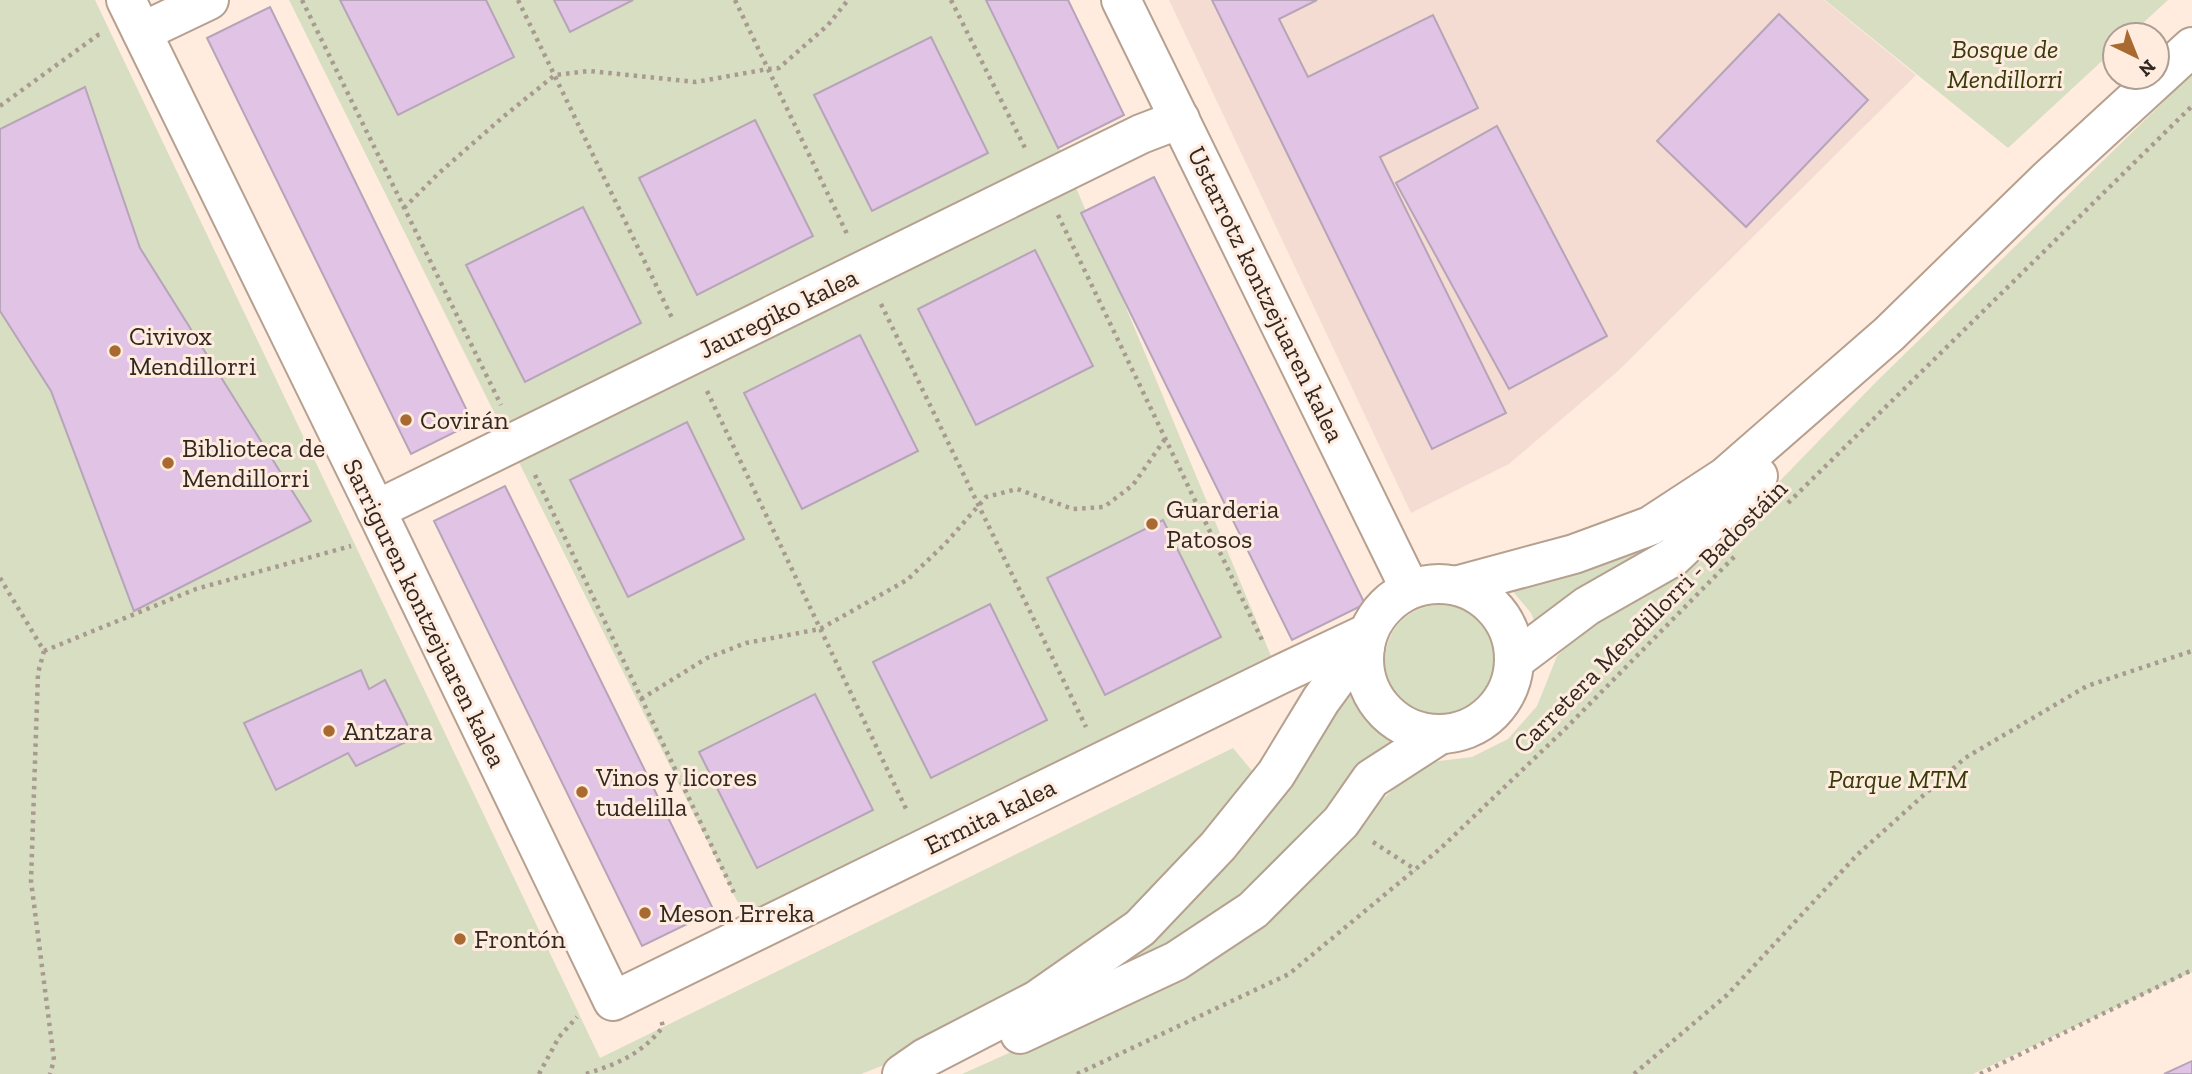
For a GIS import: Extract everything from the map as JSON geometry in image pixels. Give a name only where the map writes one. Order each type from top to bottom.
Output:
[{"type":"street","points":[[134,16],[209,0]]},
{"type":"street","name":"Ustarrotz kontzejuaren kalea","points":[[1121,0],[1410,589]]},
{"type":"street","name":"Sarriguren kontzejuaren kalea","points":[[134,16],[613,1001]]},
{"type":"street","points":[[902,1074],[925,1058],[1037,1000],[1140,928],[1218,846],[1276,774],[1321,700],[1366,640],[1378,615],[1392,600],[1410,589],[1434,583],[1459,585],[1574,554],[1650,526],[1726,477],[1889,334],[2047,180],[2192,47]]},
{"type":"street","name":"Jauregiko kalea","points":[[382,524],[519,440],[1141,134],[1180,119]]},
{"type":"street","points":[[1515,660],[1587,606],[1673,557],[1824,414],[1889,334]]},
{"type":"street","points":[[1366,640],[1364,669],[1371,691],[1384,710],[1402,725],[1423,733],[1439,735],[1467,729],[1486,718],[1501,702],[1511,682],[1515,660],[1511,635],[1500,613],[1482,596],[1459,585]]},
{"type":"street","name":"Ermita kalea","points":[[613,1001],[1279,675],[1366,640]]},
{"type":"street","points":[[925,1074],[938,1072],[1176,961],[1253,910],[1341,822],[1371,779],[1439,735]]},
{"type":"path","points":[[302,0],[519,440],[753,933]]},
{"type":"path","points":[[518,0],[925,849]]},
{"type":"path","points":[[735,0],[1103,761]]},
{"type":"path","points":[[404,208],[439,173],[555,75],[589,71],[696,82],[779,68],[828,25],[848,0]]},
{"type":"path","points":[[951,0],[1043,183],[1279,675]]},
{"type":"path","points":[[0,106],[98,35],[134,16]]},
{"type":"path","name":"Carretera Mendillorri - Badostáin","points":[[1780,511],[2192,106]]},
{"type":"path","points":[[642,699],[707,658],[746,643],[820,629],[907,580],[946,544],[986,497],[1017,489],[1073,509],[1104,507],[1133,485],[1165,438]]},
{"type":"path","points":[[44,651],[196,589],[355,545],[382,524]]},
{"type":"path","name":"Carretera Mendillorri - Badostáin","points":[[1077,1074],[1289,974],[1441,848],[1565,729],[1742,548]]},
{"type":"path","points":[[0,578],[44,651],[38,673],[31,881],[54,1060],[50,1074]]},
{"type":"path","points":[[1634,1074],[1727,995],[1857,855],[1965,758],[2087,686],[2192,652]]},
{"type":"path","points":[[1980,1074],[2192,970]]},
{"type":"path","points":[[586,1074],[622,1062],[649,1044],[663,1027],[654,982]]},
{"type":"path","points":[[539,1074],[559,1037],[576,1018],[613,1001]]},
{"type":"shaded area","points":[[1169,0],[1824,0],[1916,75],[1617,372],[1509,464],[1411,513]]},
{"type":"green space","points":[[0,0],[95,0],[600,1058],[1233,748],[1258,778],[1155,897],[1061,972],[925,1049],[861,1074],[0,1074]]},
{"type":"green space","points":[[289,0],[998,0],[1279,675],[753,933]]},
{"type":"green space","name":"Bosque de Mendillorri","points":[[1825,0],[2168,0],[2145,21],[2101,21],[2101,62],[2008,148]]},
{"type":"green space","name":"Parque MTM","points":[[2192,74],[2192,972],[1973,1074],[962,1074],[1063,1029],[1272,915],[1339,853],[1375,806],[1423,763],[1472,757],[1508,739],[1537,706],[1557,656],[1594,620],[1703,560],[1877,381]]},
{"type":"green space","points":[[1709,509],[1538,630],[1531,613],[1509,587]]},
{"type":"green space","points":[[1440,605],[1461,609],[1479,621],[1491,639],[1495,660],[1491,681],[1479,699],[1461,711],[1440,715],[1419,711],[1401,699],[1389,681],[1385,660],[1389,639],[1401,621],[1419,609]]},
{"type":"green space","points":[[1350,685],[1383,734],[1401,745],[1255,898],[1083,995]]},
{"type":"building","points":[[340,0],[486,0],[514,57],[398,115]]},
{"type":"building","points":[[554,0],[633,0],[570,32]]},
{"type":"building","points":[[986,0],[1068,0],[1124,115],[1058,148]]},
{"type":"building","points":[[1212,0],[1317,0],[1279,19],[1308,77],[1433,15],[1478,108],[1380,157],[1506,413],[1432,449]]},
{"type":"building","points":[[270,7],[473,423],[411,454],[207,38]]},
{"type":"building","points":[[1779,14],[1868,100],[1746,227],[1657,141]]},
{"type":"building","points":[[931,37],[988,153],[872,211],[814,95]]},
{"type":"building","name":"Civivox Mendillorri","points":[[85,87],[140,248],[311,521],[134,611],[51,391],[0,311],[0,129]]},
{"type":"building","points":[[755,120],[813,236],[697,295],[639,178]]},
{"type":"building","points":[[1497,126],[1607,336],[1509,389],[1396,183]]},
{"type":"building","points":[[1154,177],[1365,604],[1292,640],[1081,213]]},
{"type":"building","points":[[583,207],[641,323],[525,382],[466,265]]},
{"type":"building","points":[[1035,250],[1093,366],[976,425],[918,309]]},
{"type":"building","points":[[860,335],[918,451],[802,509],[744,393]]},
{"type":"building","points":[[687,422],[744,539],[628,597],[570,480]]},
{"type":"building","points":[[505,486],[714,911],[642,946],[434,521]]},
{"type":"building","points":[[1163,520],[1221,637],[1105,695],[1047,578]]},
{"type":"building","points":[[990,604],[1047,720],[931,778],[873,662]]},
{"type":"building","name":"Antzara","points":[[361,670],[369,689],[385,680],[414,738],[356,766],[348,753],[276,790],[244,723]]},
{"type":"building","points":[[815,694],[873,810],[757,868],[699,752]]},
{"type":"building","points":[[2192,1061],[2192,1074],[2164,1074]]},
{"type":"place","name":"Civivox Mendillorri","points":[[115,351]]},
{"type":"place","name":"Covirán","points":[[406,420]]},
{"type":"place","name":"Biblioteca de Mendillorri","points":[[168,463]]},
{"type":"place","name":"Guarderia Patosos","points":[[1152,524]]},
{"type":"place","name":"Antzara","points":[[329,731]]},
{"type":"place","name":"Vinos y licores tudelilla","points":[[582,792]]},
{"type":"place","name":"Meson Erreka","points":[[645,913]]},
{"type":"place","name":"Frontón","points":[[460,939]]}]
